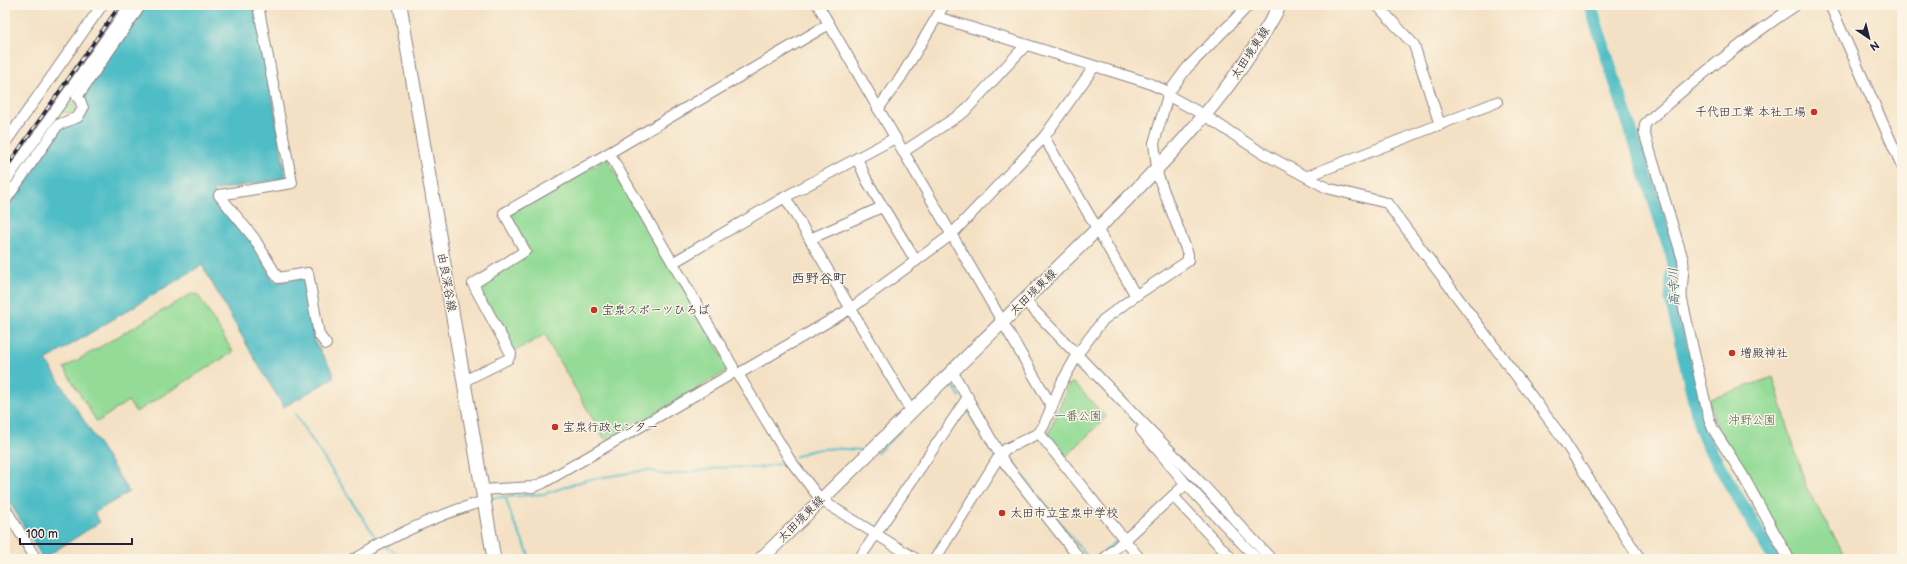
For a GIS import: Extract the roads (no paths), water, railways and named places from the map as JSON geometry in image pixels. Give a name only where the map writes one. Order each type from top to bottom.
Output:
[{"type":"main road","name":"由良深谷線","points":[[400,5],[494,559]]},
{"type":"main road","name":"太田境東線","points":[[761,559],[1097,229],[1156,169],[1236,76],[1259,42],[1280,5]]},
{"type":"street","points":[[5,143],[102,5]]},
{"type":"street","points":[[5,182],[130,5]]},
{"type":"street","points":[[5,201],[58,125],[78,117],[83,108],[77,97],[141,5]]},
{"type":"street","points":[[258,5],[292,183],[218,195],[254,238],[278,278],[308,273],[319,335],[326,344]]},
{"type":"street","points":[[818,5],[1052,407]]},
{"type":"street","points":[[878,109],[901,77],[944,5]]},
{"type":"street","points":[[935,559],[1000,455],[1006,449],[1039,433],[1044,425],[1062,382],[1080,358],[1103,320],[1188,261],[1188,254],[1156,169],[1154,143],[1168,94],[1187,68],[1249,5]]},
{"type":"street","points":[[1377,5],[1414,45],[1440,124]]},
{"type":"street","points":[[1789,559],[1742,474],[1713,429],[1709,419],[1682,300],[1681,292],[1684,270],[1683,260],[1644,132],[1645,124],[1688,84],[1753,34],[1796,5]]},
{"type":"street","points":[[1830,5],[1902,166]]},
{"type":"street","points":[[937,17],[1146,82],[1204,115],[1259,151],[1328,188],[1387,203],[1559,433],[1640,559]]},
{"type":"street","points":[[464,381],[508,359],[511,354],[473,284],[525,251],[504,213],[829,24]]},
{"type":"street","points":[[903,152],[964,112],[1026,44]]},
{"type":"street","points":[[355,559],[392,537],[424,521],[483,495],[543,483],[850,309],[951,235],[1044,137],[1094,66]]},
{"type":"street","points":[[1308,176],[1497,102]]},
{"type":"street","points":[[1044,137],[1136,296]]},
{"type":"street","points":[[674,262],[785,197],[895,138]]},
{"type":"street","points":[[609,153],[674,262],[733,367],[733,374],[790,460],[821,500],[916,559]]},
{"type":"street","points":[[857,158],[867,181],[916,261]]},
{"type":"street","points":[[785,197],[911,411]]},
{"type":"street","points":[[810,239],[882,207]]},
{"type":"street","points":[[1024,300],[1271,559]]},
{"type":"street","points":[[1080,358],[1186,484],[1256,559]]},
{"type":"street","points":[[952,370],[1000,455],[1030,497],[1080,559]]},
{"type":"street","points":[[859,559],[968,397]]},
{"type":"street","points":[[1039,433],[1140,559]]},
{"type":"street","points":[[1104,559],[1186,484]]},
{"type":"street","points":[[1173,496],[1232,559]]},
{"type":"street","points":[[5,508],[36,559]]},
{"type":"street","points":[[5,521],[28,559]]},
{"type":"water","points":[[144,5],[257,5],[286,178],[212,191],[251,237],[273,280],[277,282],[304,278],[314,341],[333,372],[333,378],[284,407],[257,363],[202,265],[46,360],[129,492],[94,513],[100,522],[44,558],[5,491],[5,278],[8,276],[5,271],[5,207],[60,127],[79,119],[86,88]]},
{"type":"waterway","name":"高寺川","points":[[1590,5],[1673,259],[1671,299],[1699,423],[1707,445],[1774,559]]},
{"type":"waterway","points":[[948,382],[952,382],[960,397]]},
{"type":"waterway","points":[[967,409],[992,453]]},
{"type":"waterway","points":[[295,414],[378,541]]},
{"type":"waterway","points":[[877,453],[900,431]]},
{"type":"waterway","points":[[795,457],[803,453],[819,449],[862,450]]},
{"type":"waterway","points":[[1009,458],[1089,559]]},
{"type":"waterway","points":[[491,493],[492,498],[544,494],[586,480],[647,470],[667,475],[726,467],[758,468],[785,463]]},
{"type":"waterway","points":[[5,495],[40,553],[41,559]]},
{"type":"waterway","points":[[506,498],[512,518],[531,559]]},
{"type":"waterway","points":[[1092,559],[1096,558],[1119,539]]},
{"type":"waterway","points":[[386,547],[407,559]]},
{"type":"railway","points":[[5,169],[120,5]]},
{"type":"place","name":"千代田工業 本社工場","points":[[1814,112]]},
{"type":"place","name":"宝泉スポーツひろば","points":[[594,310]]},
{"type":"place","name":"増殿神社","points":[[1732,353]]},
{"type":"place","name":"宝泉行政センター","points":[[555,427]]},
{"type":"place","name":"太田市立宝泉中学校","points":[[1002,513]]},
{"type":"district","name":"西野谷町","points":[[819,278]]},
{"type":"park label","name":"一番公園","points":[[1078,416]]},
{"type":"park label","name":"沖野公園","points":[[1752,420]]}]
